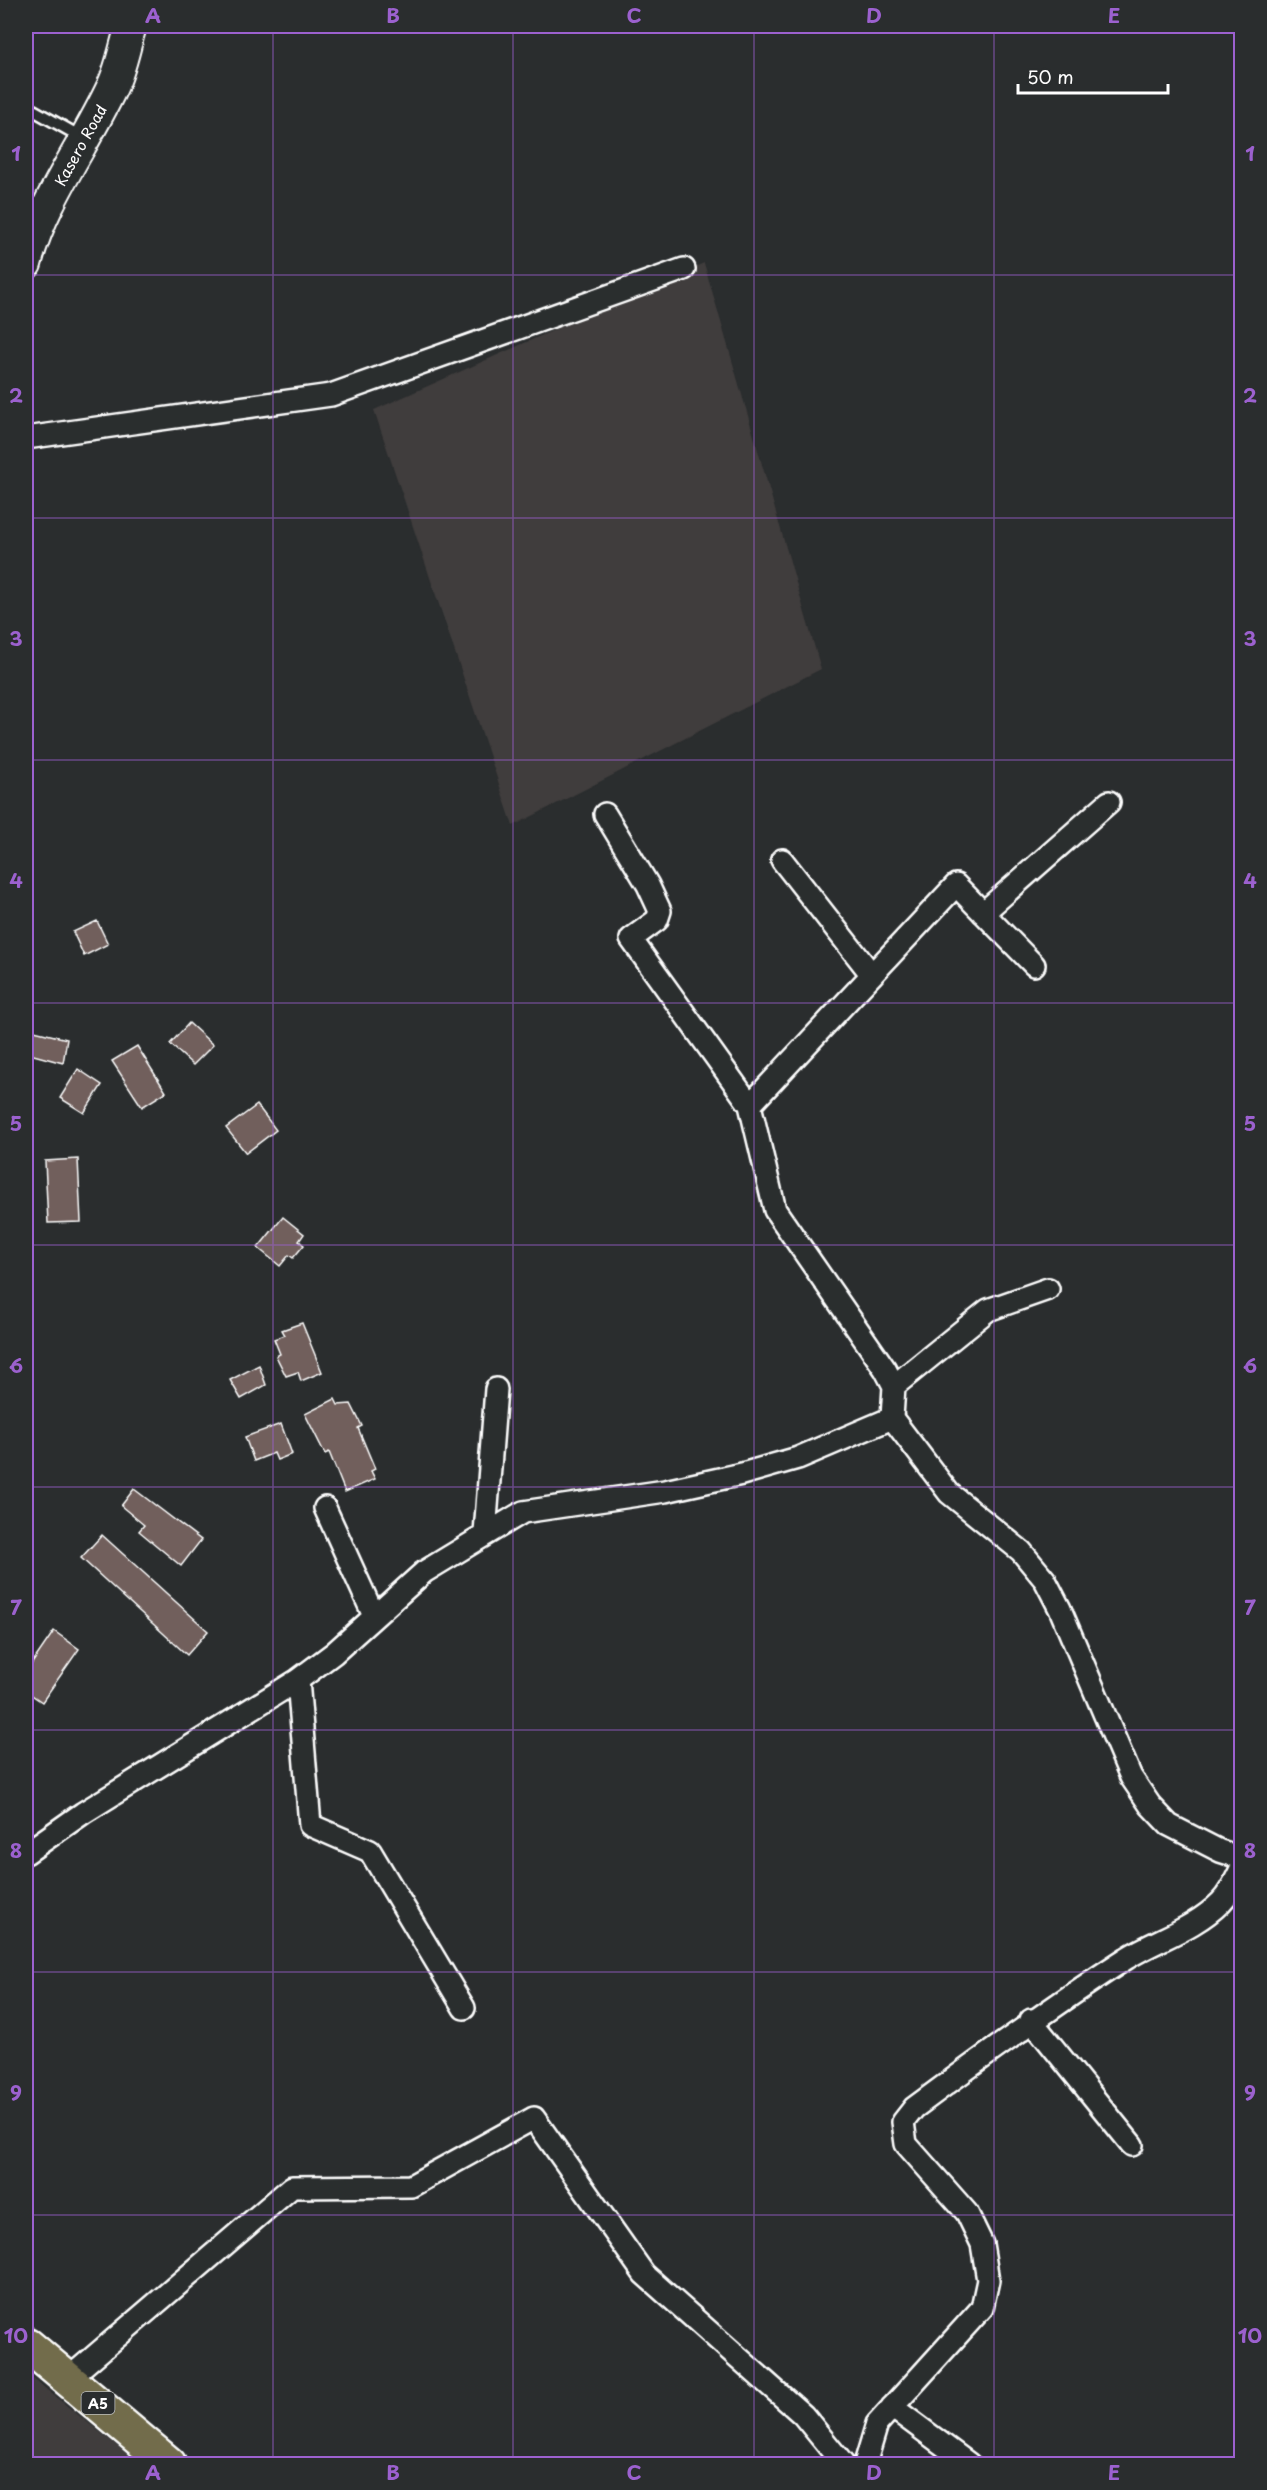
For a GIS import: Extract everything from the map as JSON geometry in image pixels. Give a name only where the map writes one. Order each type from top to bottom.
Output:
[{"type":"main road","name":"A5","points":[[26,2344],[169,2464]]},
{"type":"street","name":"Kasero Road","points":[[26,264],[32,238],[61,177],[113,86],[131,26]]},
{"type":"street","points":[[26,438],[330,395],[684,269]]},
{"type":"street","points":[[983,913],[1109,802]]},
{"type":"street","points":[[605,814],[648,885],[660,911],[657,920],[631,939],[750,1105],[775,1210],[885,1370],[894,1386],[892,1418],[949,1493],[1021,1551],[1045,1580],[1060,1609],[1131,1777],[1150,1805],[1169,1825],[1220,1851],[1242,1858]]},
{"type":"street","points":[[782,860],[872,975]]},
{"type":"street","points":[[750,1105],[956,885],[1034,965]]},
{"type":"street","points":[[894,1386],[988,1311],[1048,1289]]},
{"type":"street","points":[[485,1533],[496,1389]]},
{"type":"street","points":[[26,1853],[83,1812],[298,1680],[424,1572],[523,1512],[665,1491],[741,1474],[798,1458],[892,1418]]},
{"type":"street","points":[[325,1508],[374,1616]]},
{"type":"street","points":[[298,1680],[310,1825],[370,1851],[464,2008]]},
{"type":"street","points":[[865,2464],[877,2424],[982,2308],[988,2280],[982,2244],[967,2213],[906,2145],[903,2122],[914,2108],[1031,2020],[1130,1956],[1176,1935],[1221,1903],[1231,1890],[1242,1867]]},
{"type":"street","points":[[1031,2020],[1132,2145]]},
{"type":"street","points":[[69,2378],[292,2187],[411,2186],[534,2118],[644,2274],[803,2415],[843,2464]]},
{"type":"street","points":[[892,2407],[969,2464]]},
{"type":"lane","points":[[26,106],[83,138]]},
{"type":"shaded area","points":[[704,263],[821,669],[513,826],[374,410]]},
{"type":"shaded area","points":[[26,2373],[140,2464],[26,2464]]},
{"type":"building","points":[[97,921],[108,944],[84,956],[73,932]]},
{"type":"building","points":[[189,1023],[213,1045],[193,1065],[170,1044]]},
{"type":"building","points":[[26,1029],[67,1039],[63,1063],[26,1053]]},
{"type":"building","points":[[137,1046],[166,1092],[142,1107],[112,1061]]},
{"type":"building","points":[[78,1069],[102,1085],[84,1113],[60,1098]]},
{"type":"building","points":[[257,1105],[276,1130],[246,1153],[226,1128]]},
{"type":"building","points":[[78,1159],[81,1222],[48,1223],[45,1161]]},
{"type":"building","points":[[283,1217],[304,1234],[299,1241],[304,1245],[293,1258],[289,1255],[280,1266],[258,1248]]},
{"type":"building","points":[[302,1323],[322,1372],[301,1381],[298,1372],[286,1376],[276,1356],[280,1354],[274,1339],[285,1335],[282,1330]]},
{"type":"building","points":[[259,1365],[266,1385],[241,1399],[230,1380]]},
{"type":"building","points":[[335,1399],[338,1405],[351,1404],[362,1426],[358,1428],[375,1469],[371,1471],[375,1479],[345,1492],[329,1452],[325,1454],[305,1414]]},
{"type":"building","points":[[281,1424],[292,1454],[277,1460],[274,1453],[254,1461],[245,1437]]},
{"type":"building","points":[[134,1489],[201,1540],[181,1566],[139,1531],[144,1525],[121,1506]]},
{"type":"building","points":[[102,1535],[208,1631],[187,1655],[81,1558]]},
{"type":"building","points":[[54,1631],[79,1649],[42,1702],[26,1691],[26,1672]]}]
